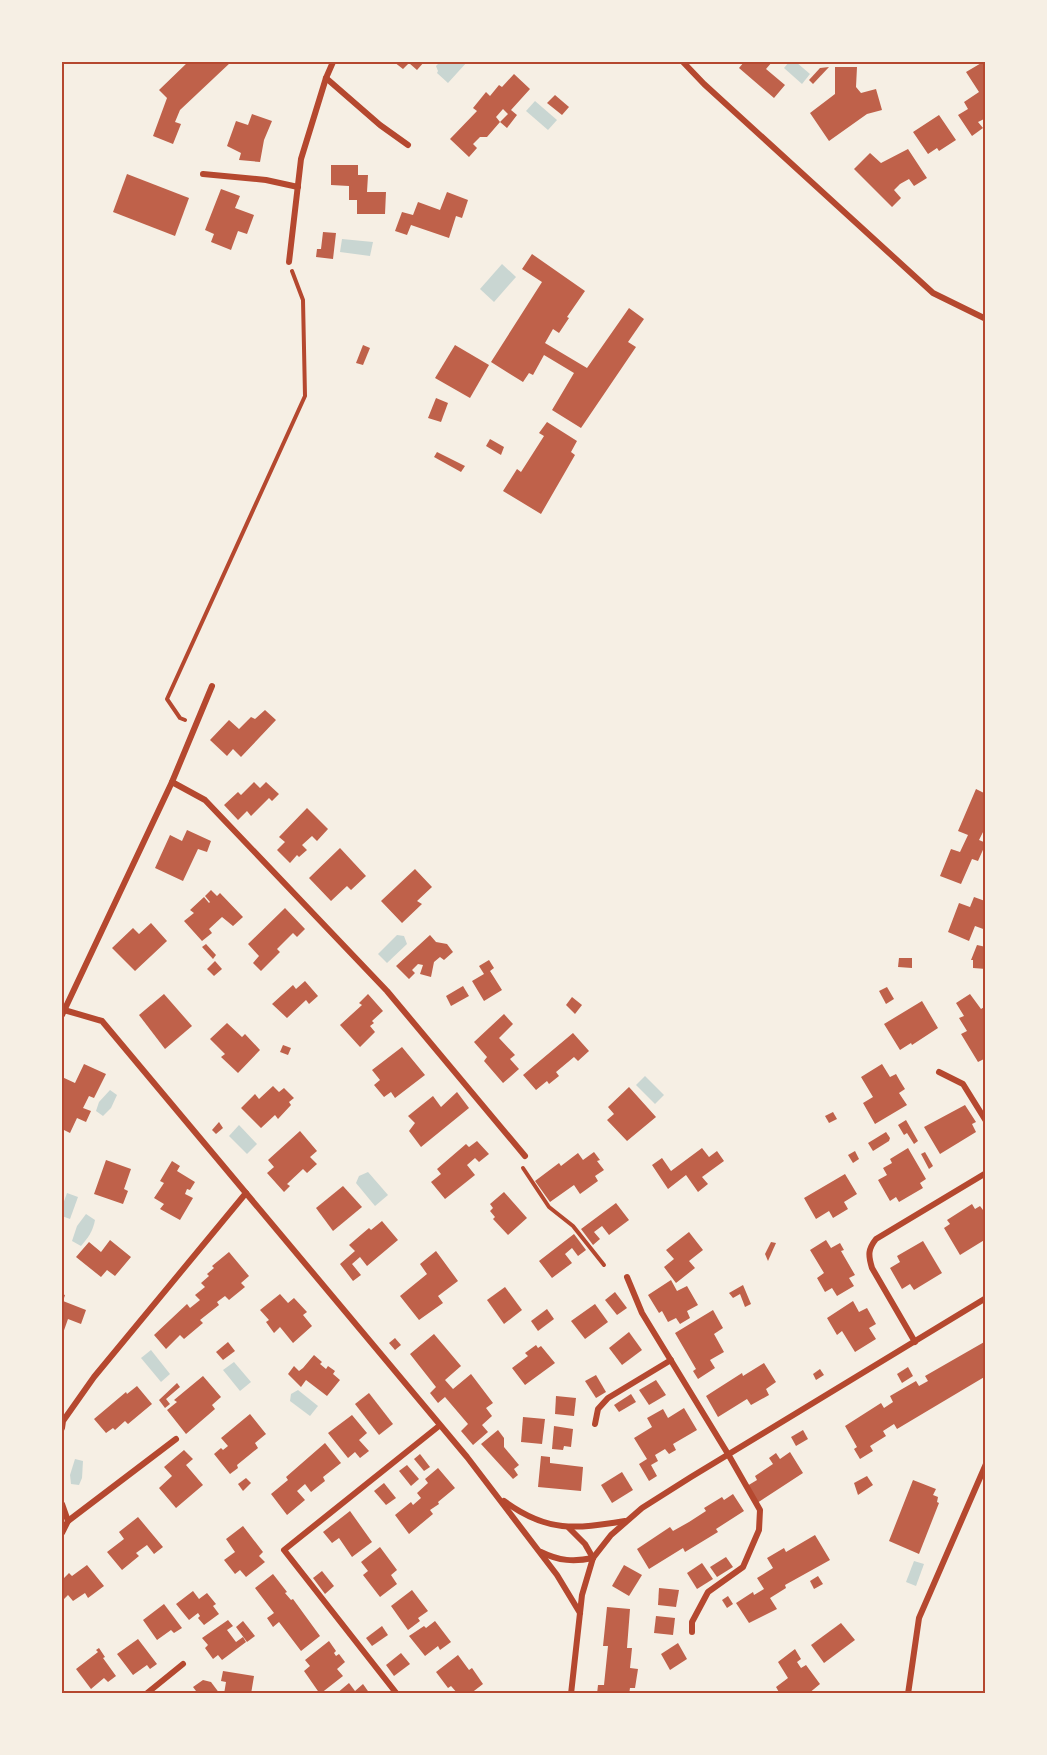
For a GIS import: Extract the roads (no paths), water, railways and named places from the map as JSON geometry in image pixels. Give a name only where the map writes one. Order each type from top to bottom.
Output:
[{"type":"street","points":[[289,262],[301,159],[333,62]]},
{"type":"street","points":[[683,62],[704,84],[933,293],[986,319]]},
{"type":"street","points":[[326,78],[380,125],[408,145]]},
{"type":"street","points":[[203,174],[266,180],[298,187]]},
{"type":"street","points":[[212,686],[172,782],[63,1013],[102,1021],[499,1498],[572,1597],[580,1613]]},
{"type":"street","points":[[172,782],[205,800],[387,991],[525,1156]]},
{"type":"street","points":[[939,1072],[963,1084],[986,1121]]},
{"type":"street","points":[[915,1342],[872,1268],[868,1256],[869,1247],[876,1239],[986,1173]]},
{"type":"street","points":[[62,1428],[63,1421],[94,1377],[246,1193]]},
{"type":"street","points":[[627,1277],[642,1313],[760,1510],[759,1530],[743,1567],[708,1592],[692,1622],[693,1632]]},
{"type":"street","points":[[570,1694],[582,1595],[593,1558],[610,1535],[642,1508],[986,1298]]},
{"type":"street","points":[[595,1424],[598,1409],[608,1398],[671,1360]]},
{"type":"street","points":[[397,1694],[284,1550],[439,1426]]},
{"type":"street","points":[[62,1533],[68,1521],[176,1439]]},
{"type":"street","points":[[908,1694],[919,1618],[986,1464]]},
{"type":"street","points":[[499,1498],[522,1514],[548,1524],[569,1528],[627,1521]]},
{"type":"street","points":[[62,1504],[68,1521]]},
{"type":"street","points":[[569,1528],[585,1544],[593,1558]]},
{"type":"street","points":[[539,1551],[562,1560],[577,1561],[593,1558]]},
{"type":"street","points":[[147,1693],[183,1664]]}]
